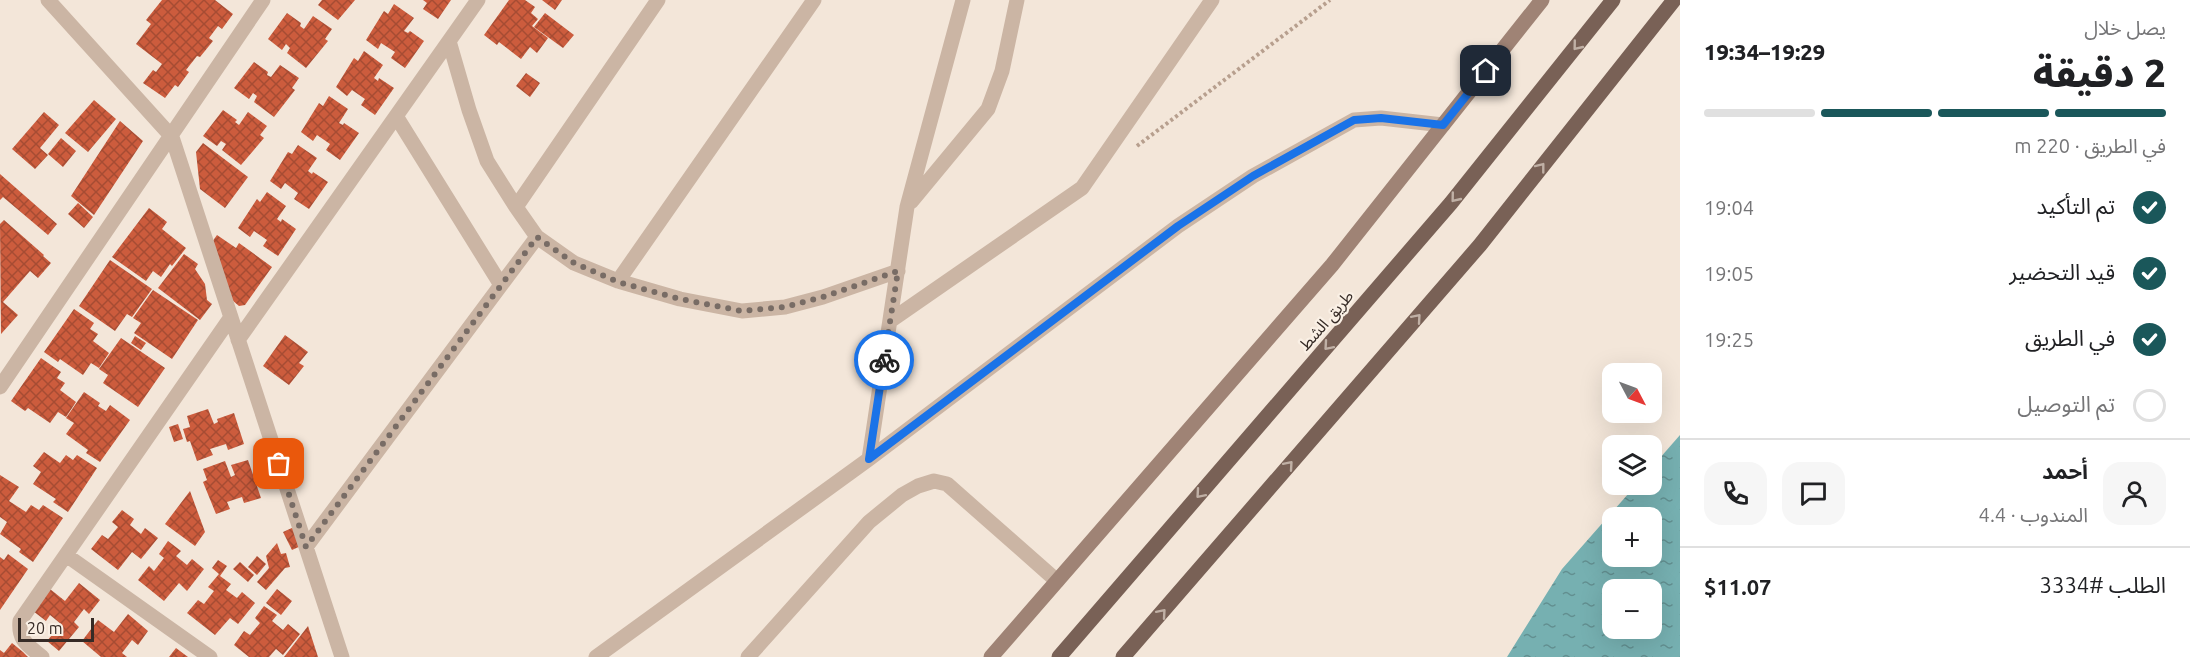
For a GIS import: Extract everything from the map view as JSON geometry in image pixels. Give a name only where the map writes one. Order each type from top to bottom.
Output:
[{"type":"main road","name":"طريق الشط","points":[[1059,657],[1451,203],[1613,0]]},
{"type":"main road","points":[[1124,657],[1480,245],[1674,0]]},
{"type":"street","points":[[48,0],[172,136],[342,657]]},
{"type":"street","points":[[3,377],[172,136],[263,0]]},
{"type":"street","points":[[238,340],[478,0]]},
{"type":"street","points":[[516,207],[658,0]]},
{"type":"street","points":[[618,282],[814,0]]},
{"type":"street","points":[[869,459],[907,207],[963,0]]},
{"type":"street","points":[[907,207],[988,109],[1002,71],[1017,0]]},
{"type":"street","points":[[890,321],[1082,188],[1212,0]]},
{"type":"street","points":[[991,657],[1332,264],[1542,0]]},
{"type":"street","points":[[449,41],[487,161],[537,237],[574,263],[618,282],[680,299],[742,311],[785,307],[823,297],[898,271]]},
{"type":"street","points":[[396,116],[501,285]]},
{"type":"street","points":[[596,657],[869,459],[1178,226],[1253,176],[1354,120],[1381,118],[1443,125]]},
{"type":"street","points":[[306,547],[537,237]]},
{"type":"street","points":[[42,657],[24,642],[19,632],[20,621],[231,317]]},
{"type":"street","points":[[748,657],[869,522],[902,495],[918,486],[934,481],[947,484],[1057,581]]},
{"type":"street","points":[[66,555],[210,657]]},
{"type":"path","points":[[1130,152],[1330,0]]},
{"type":"water","points":[[1680,435],[1680,657],[1507,657],[1562,569],[1602,524],[1602,567],[1662,567],[1662,507],[1617,507],[1627,495],[1662,495],[1662,456]]},
{"type":"building","points":[[162,0],[215,0],[233,14],[222,29],[218,26],[209,38],[213,41],[186,70],[189,72],[178,87],[175,85],[165,98],[143,83],[153,70],[156,72],[162,64],[136,44],[151,24],[146,20]]},
{"type":"building","points":[[322,0],[355,0],[338,20],[318,5]]},
{"type":"building","points":[[423,0],[451,0],[438,19],[423,9],[427,3]]},
{"type":"building","points":[[509,0],[525,0],[535,7],[531,13],[538,19],[532,26],[548,38],[537,53],[530,47],[521,59],[499,42],[497,45],[484,35]]},
{"type":"building","points":[[542,0],[562,0],[555,10]]},
{"type":"building","points":[[394,4],[414,18],[404,31],[408,33],[410,31],[424,41],[405,68],[391,58],[395,52],[381,43],[378,49],[366,40],[384,11],[388,14]]},
{"type":"building","points":[[287,13],[301,23],[300,26],[304,29],[313,16],[332,29],[325,39],[328,41],[306,68],[287,53],[290,48],[286,44],[282,50],[268,39]]},
{"type":"building","points":[[545,13],[574,35],[563,48],[534,27]]},
{"type":"building","points":[[364,51],[383,65],[374,78],[378,81],[379,78],[394,88],[375,115],[361,105],[365,99],[352,90],[347,96],[336,87],[354,58],[358,61]]},
{"type":"building","points":[[254,62],[271,77],[280,65],[299,78],[292,88],[295,90],[274,117],[254,102],[257,96],[253,93],[249,99],[234,88]]},
{"type":"building","points":[[526,73],[540,83],[530,97],[516,86]]},
{"type":"building","points":[[329,96],[348,109],[339,123],[343,125],[344,123],[359,133],[340,160],[326,150],[330,144],[317,135],[313,141],[301,132],[319,103],[323,106]]},
{"type":"building","points":[[94,100],[116,119],[88,152],[65,133]]},
{"type":"building","points":[[223,110],[237,120],[235,122],[239,125],[248,112],[267,126],[260,135],[264,138],[241,165],[222,150],[226,144],[221,141],[217,146],[203,136]]},
{"type":"building","points":[[44,112],[59,125],[40,148],[48,155],[35,169],[12,149]]},
{"type":"building","points":[[120,121],[143,141],[94,215],[71,196]]},
{"type":"building","points":[[61,138],[76,151],[63,167],[48,154]]},
{"type":"building","points":[[203,143],[248,177],[225,208],[200,189],[196,152]]},
{"type":"building","points":[[298,145],[317,158],[308,171],[328,182],[309,209],[294,199],[298,193],[285,183],[281,189],[270,181],[288,152],[292,154]]},
{"type":"building","points":[[0,174],[57,224],[48,235],[3,197],[0,200]]},
{"type":"building","points":[[267,192],[286,206],[277,219],[281,222],[282,219],[296,229],[278,256],[263,246],[267,240],[254,231],[250,237],[238,228],[257,199],[260,202]]},
{"type":"building","points":[[78,203],[93,217],[84,228],[68,214]]},
{"type":"building","points":[[149,208],[167,222],[162,229],[186,248],[161,277],[153,271],[146,281],[112,257]]},
{"type":"building","points":[[4,220],[51,263],[38,278],[30,271],[3,302],[18,315],[1,334],[0,224]]},
{"type":"building","points":[[217,235],[236,248],[239,243],[272,267],[245,305],[239,306],[225,294],[210,245]]},
{"type":"building","points":[[184,254],[198,264],[195,269],[205,284],[207,300],[212,304],[200,320],[158,288]]},
{"type":"building","points":[[110,260],[152,289],[132,317],[127,314],[115,331],[79,306]]},
{"type":"building","points":[[153,290],[198,320],[172,359],[134,333],[141,323],[133,318]]},
{"type":"building","points":[[74,309],[94,323],[90,329],[98,334],[93,341],[109,353],[99,368],[91,363],[83,375],[60,359],[58,362],[44,352]]},
{"type":"building","points":[[285,335],[308,352],[299,363],[304,366],[289,385],[263,366]]},
{"type":"building","points":[[135,336],[146,343],[141,350],[131,343]]},
{"type":"building","points":[[121,338],[165,368],[138,407],[103,383],[108,375],[99,369]]},
{"type":"building","points":[[41,358],[61,372],[57,378],[65,383],[60,390],[76,402],[66,417],[58,412],[50,423],[28,408],[25,411],[11,401]]},
{"type":"building","points":[[84,392],[100,403],[98,406],[106,411],[110,405],[130,420],[100,462],[86,453],[88,450],[66,434],[74,423],[66,418]]},
{"type":"building","points":[[208,409],[214,424],[218,422],[217,419],[234,413],[244,444],[228,450],[226,444],[210,449],[213,455],[197,461],[183,429],[190,427],[187,416]]},
{"type":"building","points":[[178,424],[183,439],[174,442],[169,427]]},
{"type":"building","points":[[44,452],[60,463],[66,455],[73,460],[77,455],[97,468],[68,512],[53,502],[56,499],[33,484],[41,472],[33,466]]},
{"type":"building","points":[[248,460],[261,498],[244,503],[242,497],[227,502],[230,509],[216,514],[203,482],[207,480],[203,469],[225,461],[231,477],[235,475],[231,465]]},
{"type":"building","points":[[0,475],[19,487],[9,501],[26,512],[31,505],[39,510],[43,505],[63,518],[33,562],[19,552],[21,549],[0,534],[7,522],[0,517]]},
{"type":"building","points":[[190,491],[205,532],[195,546],[165,524]]},
{"type":"building","points":[[122,510],[134,519],[130,525],[141,534],[145,528],[158,538],[141,559],[132,552],[118,570],[91,549],[102,535],[108,539],[118,527],[112,522]]},
{"type":"building","points":[[294,527],[303,545],[292,550],[283,532]]},
{"type":"building","points":[[168,541],[181,551],[176,556],[187,565],[192,559],[204,569],[187,591],[179,583],[164,601],[138,580],[149,566],[154,571],[164,558],[159,554]]},
{"type":"building","points":[[277,543],[281,554],[286,553],[290,567],[285,568],[266,590],[257,582],[269,568],[266,556]]},
{"type":"building","points":[[8,554],[28,569],[0,610],[0,557],[4,560]]},
{"type":"building","points":[[257,556],[266,564],[257,575],[248,567]]},
{"type":"building","points":[[218,560],[227,566],[220,576],[231,584],[226,590],[237,598],[242,592],[255,603],[238,624],[230,618],[215,635],[187,613],[198,600],[204,604],[214,591],[208,587],[219,574],[212,568]]},
{"type":"building","points":[[240,562],[254,575],[248,582],[233,569]]},
{"type":"building","points":[[79,583],[100,600],[89,614],[84,609],[74,622],[79,627],[59,651],[47,641],[61,624],[50,615],[46,621],[33,611],[50,589],[65,601]]},
{"type":"building","points":[[277,589],[292,601],[281,615],[266,603]]},
{"type":"building","points":[[264,606],[277,615],[272,621],[283,630],[288,624],[300,634],[283,655],[276,649],[269,657],[249,657],[234,645],[244,631],[250,635],[260,623],[255,618]]},
{"type":"building","points":[[128,614],[148,631],[138,645],[132,640],[122,653],[127,657],[101,657],[82,641],[98,620],[114,632]]},
{"type":"building","points":[[308,626],[318,657],[284,657]]},
{"type":"building","points":[[12,643],[28,657],[0,657],[0,650],[4,653]]},
{"type":"building","points":[[176,648],[188,657],[169,657]]},
{"type":"way so far","points":[[279,464],[306,547],[537,237],[574,263],[618,282],[680,299],[742,311],[785,307],[823,297],[898,271],[884,360]]},
{"type":"route","points":[[884,360],[869,459],[1178,226],[1253,176],[1354,120],[1381,118],[1443,125],[1486,71]]}]
